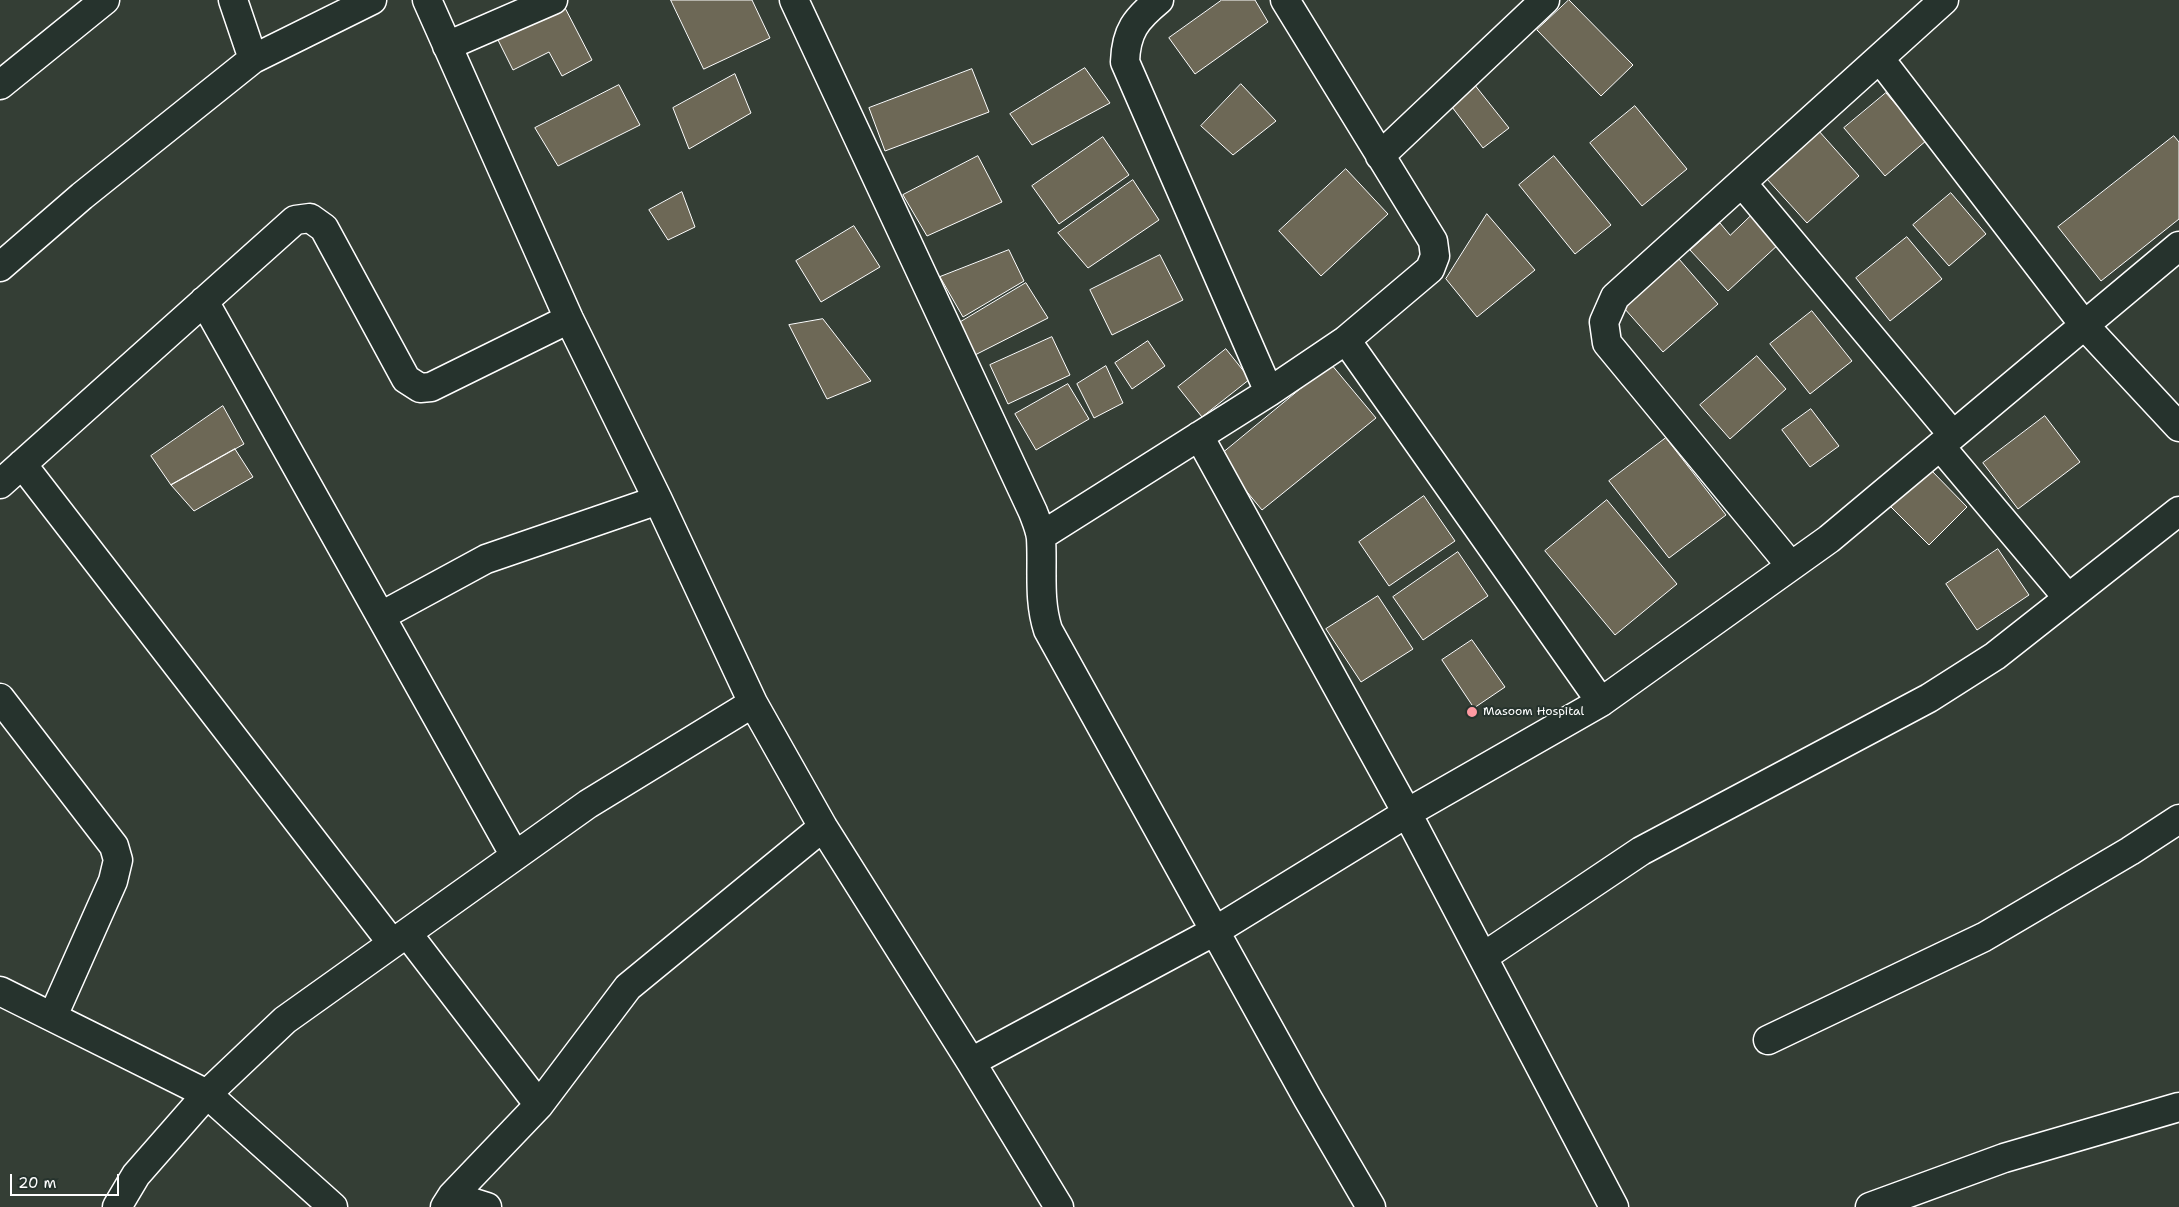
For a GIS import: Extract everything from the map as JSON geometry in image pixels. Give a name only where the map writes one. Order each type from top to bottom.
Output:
[{"type":"street","points":[[0,86],[79,9],[105,0]]},
{"type":"street","points":[[233,0],[254,59]]},
{"type":"street","points":[[0,266],[82,196],[254,59],[372,0]]},
{"type":"street","points":[[427,0],[569,319],[658,500],[753,703],[823,827],[971,1062],[1058,1207]]},
{"type":"street","points":[[447,46],[553,0]]},
{"type":"street","points":[[794,0],[1033,512],[1041,536],[1042,614],[1048,630],[1371,1207]]},
{"type":"street","points":[[1159,0],[1141,15],[1131,31],[1126,46],[1125,62],[1269,392]]},
{"type":"street","points":[[1041,536],[1269,392],[1346,340],[1430,270],[1435,256],[1433,241],[1285,0]]},
{"type":"street","points":[[1380,156],[1545,0]]},
{"type":"street","points":[[1791,566],[1607,343],[1604,322],[1615,297],[1944,0]]},
{"type":"street","points":[[1880,59],[2085,326],[2179,428]]},
{"type":"street","points":[[1742,183],[2068,598]]},
{"type":"street","points":[[0,484],[295,220],[310,218],[324,228],[406,379],[420,388],[431,387],[569,319]]},
{"type":"street","points":[[971,1062],[1215,931],[1407,813],[1601,702],[1828,539],[2179,246]]},
{"type":"street","points":[[204,301],[515,856]]},
{"type":"street","points":[[1346,340],[1601,702]]},
{"type":"street","points":[[1199,436],[1407,813],[1614,1207]]},
{"type":"street","points":[[22,464],[400,938],[539,1105]]},
{"type":"street","points":[[381,616],[486,559],[658,500]]},
{"type":"street","points":[[1483,958],[1640,852],[1930,698],[1995,656],[2179,511]]},
{"type":"street","points":[[0,698],[114,846],[118,860],[113,881],[53,1016]]},
{"type":"street","points":[[117,1207],[136,1175],[207,1094],[285,1020],[588,804],[753,703]]},
{"type":"street","points":[[1768,1040],[1984,936],[2130,851],[2179,819]]},
{"type":"street","points":[[449,1202],[539,1105],[628,987],[823,827]]},
{"type":"street","points":[[0,991],[207,1094],[332,1207]]},
{"type":"street","points":[[1870,1207],[2004,1158],[2179,1107]]},
{"type":"street","points":[[449,1202],[487,1207]]},
{"type":"building","points":[[671,0],[752,0],[770,38],[704,69]]},
{"type":"building","points":[[1222,0],[1255,0],[1268,22],[1195,74],[1169,38]]},
{"type":"building","points":[[1569,0],[1633,65],[1601,96],[1537,30]]},
{"type":"building","points":[[562,2],[592,60],[562,76],[549,52],[513,70],[496,36]]},
{"type":"building","points":[[1085,68],[1110,103],[1032,145],[1010,114]]},
{"type":"building","points":[[972,69],[989,112],[885,151],[869,108]]},
{"type":"building","points":[[735,74],[751,113],[689,149],[673,108]]},
{"type":"building","points":[[1241,84],[1276,121],[1233,155],[1201,126]]},
{"type":"building","points":[[1474,84],[1509,128],[1483,148],[1449,103]]},
{"type":"building","points":[[619,85],[640,125],[558,166],[535,128]]},
{"type":"building","points":[[1886,93],[1927,140],[1885,176],[1844,128]]},
{"type":"building","points":[[1635,106],[1687,169],[1642,206],[1590,143]]},
{"type":"building","points":[[1818,130],[1859,176],[1807,223],[1766,178]]},
{"type":"building","points":[[2174,136],[2179,142],[2179,219],[2101,281],[2058,227]]},
{"type":"building","points":[[1103,137],[1129,175],[1059,224],[1032,186]]},
{"type":"building","points":[[978,156],[1002,202],[927,236],[903,195]]},
{"type":"building","points":[[1554,156],[1611,225],[1575,254],[1519,185]]},
{"type":"building","points":[[1346,169],[1388,214],[1321,276],[1279,231]]},
{"type":"building","points":[[1133,180],[1159,220],[1088,268],[1058,233]]},
{"type":"building","points":[[682,192],[695,227],[668,240],[649,210]]},
{"type":"building","points":[[1951,193],[1986,234],[1949,266],[1913,225]]},
{"type":"building","points":[[1487,214],[1535,270],[1477,317],[1446,279]]},
{"type":"building","points":[[1753,214],[1780,243],[1728,291],[1690,250],[1720,223],[1730,235]]},
{"type":"building","points":[[854,226],[880,267],[821,302],[796,261]]},
{"type":"building","points":[[1907,237],[1942,279],[1890,321],[1856,278]]},
{"type":"building","points":[[1009,250],[1024,281],[963,317],[940,277]]},
{"type":"building","points":[[1160,255],[1183,300],[1112,335],[1090,290]]},
{"type":"building","points":[[1679,259],[1718,304],[1663,352],[1624,308]]},
{"type":"building","points":[[1026,283],[1048,318],[973,356],[954,326]]},
{"type":"building","points":[[1812,311],[1852,361],[1810,394],[1770,344]]},
{"type":"building","points":[[823,319],[871,381],[827,399],[789,325]]},
{"type":"building","points":[[1052,337],[1070,375],[1008,404],[990,365]]},
{"type":"building","points":[[1148,341],[1165,366],[1132,389],[1115,363]]},
{"type":"building","points":[[1226,349],[1250,379],[1202,417],[1178,387]]},
{"type":"building","points":[[1757,356],[1786,389],[1730,439],[1700,405]]},
{"type":"building","points":[[1331,364],[1376,418],[1262,510],[1218,457]]},
{"type":"building","points":[[1106,366],[1123,403],[1094,418],[1077,384]]},
{"type":"building","points":[[1068,384],[1089,419],[1036,450],[1015,414]]},
{"type":"building","points":[[223,406],[244,444],[171,485],[151,456]]},
{"type":"building","points":[[1811,409],[1839,446],[1810,467],[1782,430]]},
{"type":"building","points":[[2045,416],[2080,462],[2018,509],[1983,463]]},
{"type":"building","points":[[1666,438],[1726,515],[1669,558],[1609,481]]},
{"type":"building","points":[[235,449],[253,477],[194,511],[171,485]]},
{"type":"building","points":[[1930,469],[1967,507],[1929,545],[1891,507]]},
{"type":"building","points":[[1424,496],[1455,541],[1389,586],[1359,542]]},
{"type":"building","points":[[1607,500],[1677,584],[1615,635],[1545,551]]},
{"type":"building","points":[[1998,549],[2029,595],[1977,630],[1946,584]]},
{"type":"building","points":[[1458,552],[1488,596],[1423,640],[1393,597]]},
{"type":"building","points":[[1378,596],[1413,649],[1361,682],[1326,629]]},
{"type":"building","points":[[1472,640],[1505,687],[1474,708],[1442,660]]},
{"type":"place","name":"Masoom Hospital","points":[[1472,712]]}]
